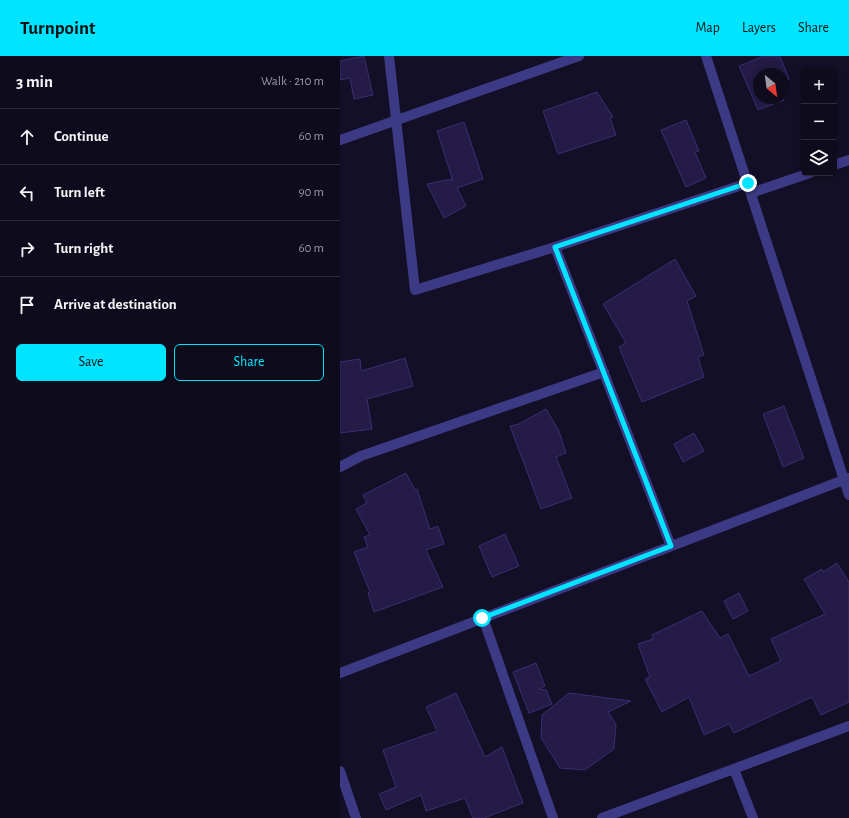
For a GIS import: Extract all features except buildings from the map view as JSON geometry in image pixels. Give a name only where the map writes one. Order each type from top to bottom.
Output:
[{"type":"street","points":[[389,56],[415,290],[749,188],[801,175]]},
{"type":"street","points":[[340,140],[579,56]]},
{"type":"street","points":[[706,56],[846,479],[849,495]]},
{"type":"street","points":[[837,164],[849,160]]},
{"type":"street","points":[[555,247],[671,546]]},
{"type":"street","points":[[340,467],[361,456],[604,372]]},
{"type":"street","points":[[340,673],[846,479]]},
{"type":"street","points":[[482,618],[553,818]]},
{"type":"street","points":[[602,818],[849,726]]},
{"type":"street","points":[[734,769],[753,818]]},
{"type":"street","points":[[340,771],[356,818]]},
{"type":"route","points":[[482,618],[671,546],[555,247],[748,183]]}]
